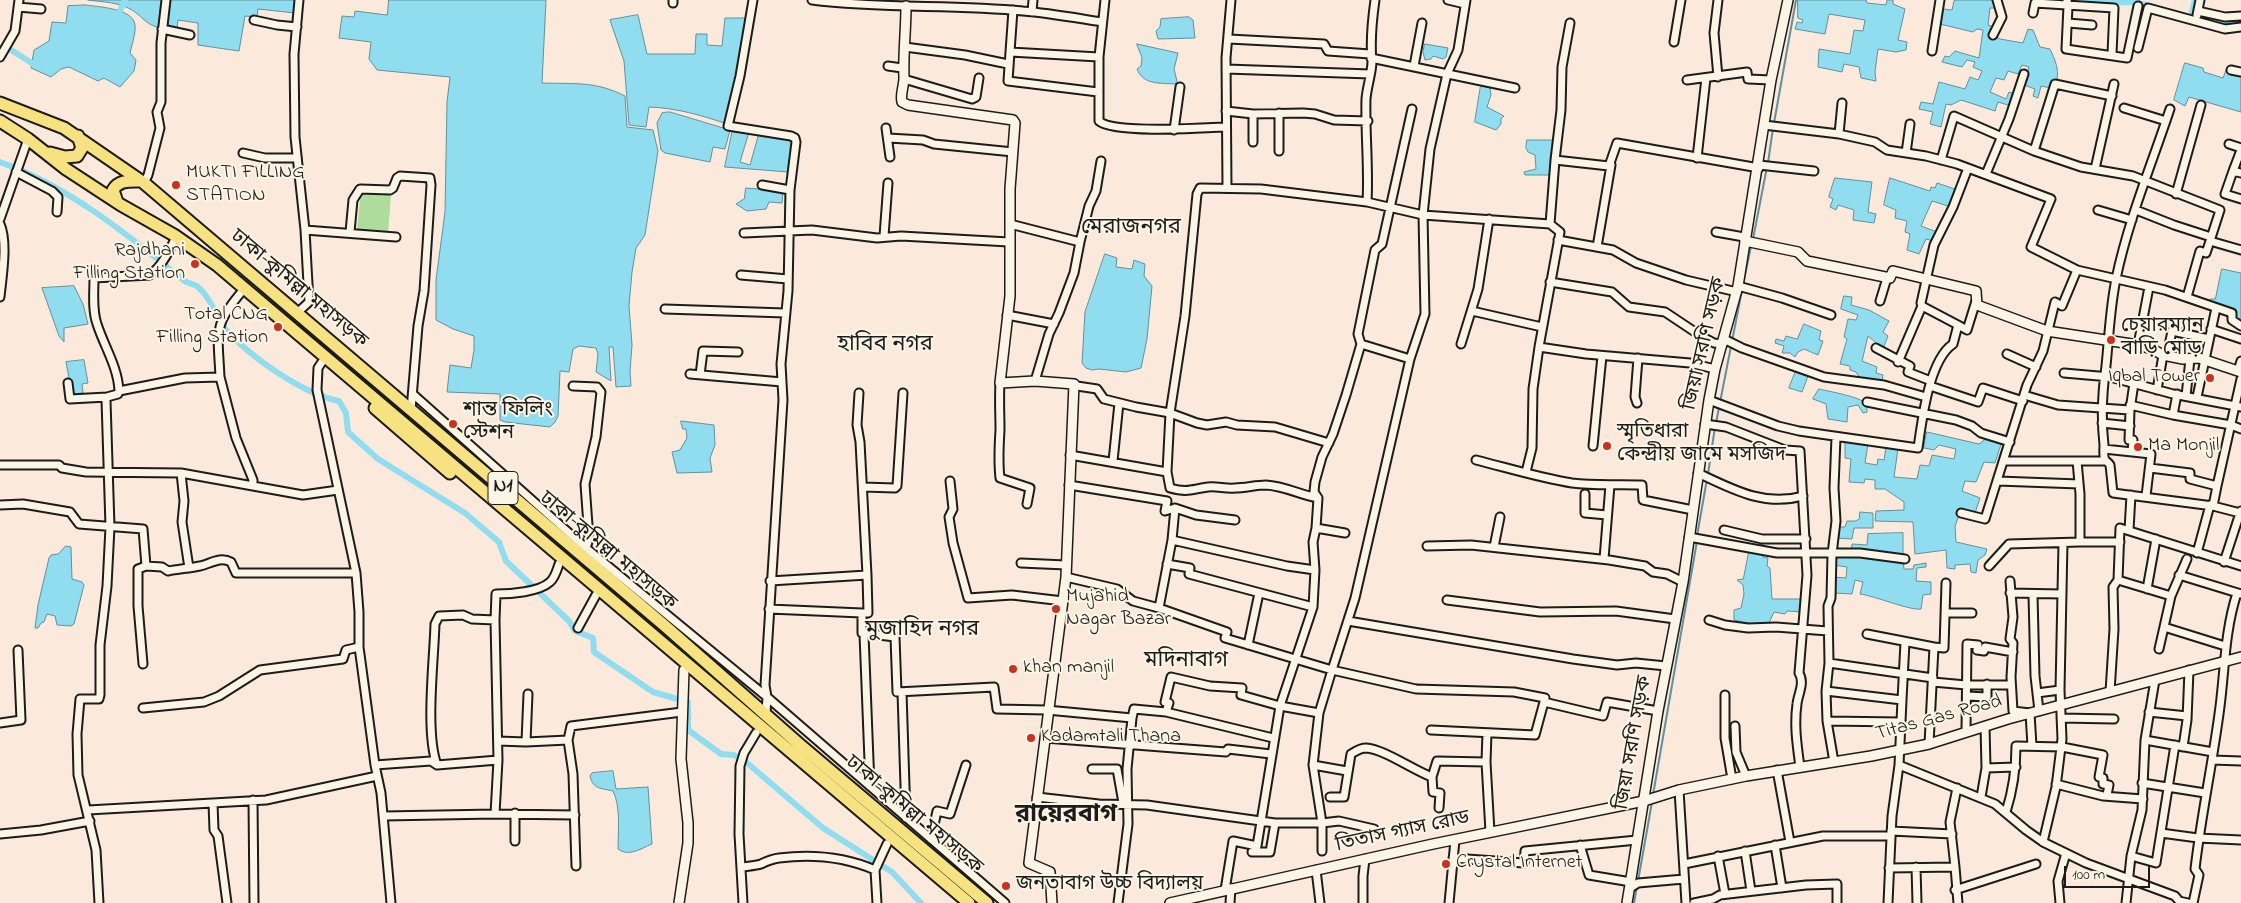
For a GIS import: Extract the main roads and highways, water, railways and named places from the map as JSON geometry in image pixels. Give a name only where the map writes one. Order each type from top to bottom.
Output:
[{"type":"highway","name":"ঢাকা–কুমিল্লা মহাসড়ক","points":[[0,103],[64,128],[142,182],[411,410],[585,552],[766,713],[930,856],[987,903]]},
{"type":"highway","name":"ঢাকা–কুমিল্লা মহাসড়ক","points":[[0,121],[28,139],[66,169],[117,202],[176,236],[217,264],[244,289],[399,418],[490,498],[969,903]]},
{"type":"highway","points":[[43,150],[65,157],[77,156],[82,148],[78,136]]},
{"type":"highway","points":[[117,202],[113,190],[117,184],[126,181],[142,182]]},
{"type":"highway","points":[[244,289],[322,362],[684,670],[885,848],[959,903]]},
{"type":"water","points":[[88,0],[163,0],[159,28],[122,5]]},
{"type":"water","points":[[170,0],[296,0],[295,13],[258,9],[257,17],[245,16],[239,51],[198,45],[198,23],[178,20],[177,29],[168,27]]},
{"type":"water","points":[[389,0],[546,0],[542,83],[585,84],[614,91],[625,96],[627,127],[653,130],[658,151],[645,235],[636,248],[629,306],[632,345],[631,386],[616,387],[613,347],[609,347],[611,381],[596,372],[598,354],[596,348],[579,346],[573,349],[569,372],[560,371],[558,416],[550,427],[500,420],[500,394],[447,392],[450,365],[471,368],[474,350],[474,336],[453,329],[436,320],[436,280],[445,212],[447,102],[450,77],[377,70],[369,59],[371,42],[339,38],[342,16],[354,17],[355,11],[387,15]]},
{"type":"water","points":[[1798,0],[1866,0],[1867,3],[1886,5],[1887,0],[1893,0],[1893,4],[1905,9],[1898,40],[1907,42],[1906,50],[1896,52],[1878,49],[1875,72],[1876,81],[1861,78],[1859,67],[1844,64],[1842,72],[1818,67],[1819,49],[1850,54],[1854,30],[1863,31],[1865,20],[1829,14],[1825,34],[1795,29],[1797,22],[1802,23],[1803,20],[1798,18]]},
{"type":"water","points":[[1995,0],[1995,8],[1990,8],[1988,25],[1994,27],[1995,36],[2000,39],[2023,43],[2028,29],[2033,30],[2040,47],[2050,49],[2057,68],[2057,80],[2052,82],[2051,88],[2041,86],[2038,98],[2033,96],[2035,89],[2024,85],[2029,67],[2022,65],[2018,74],[2008,71],[2004,80],[1996,78],[1990,92],[2006,99],[2009,92],[2015,94],[2011,106],[1998,102],[1995,111],[1961,100],[1951,105],[1946,104],[1941,127],[1930,124],[1933,112],[1919,109],[1921,102],[1933,104],[1939,82],[1965,89],[1970,77],[1978,80],[1982,71],[1973,67],[1975,62],[1967,60],[1962,67],[1942,62],[1945,56],[1949,57],[1955,51],[1979,58],[1983,30],[1977,29],[1973,32],[1940,24],[1943,9],[1952,10],[1954,1]]},
{"type":"water","points":[[86,5],[114,9],[133,19],[135,31],[130,53],[136,60],[134,71],[120,87],[104,78],[98,81],[69,67],[61,69],[51,77],[31,68],[34,50],[49,41],[52,22],[66,23],[68,6]]},
{"type":"water","points":[[638,15],[647,54],[695,54],[696,34],[707,34],[707,45],[722,46],[725,18],[748,18],[727,124],[688,113],[649,107],[646,127],[629,125],[624,61],[610,20]]},
{"type":"water","points":[[1189,17],[1193,20],[1195,38],[1158,39],[1156,31],[1160,27],[1161,19]]},
{"type":"water","points":[[1137,44],[1178,53],[1174,69],[1177,81],[1175,84],[1158,83],[1143,78],[1137,69],[1141,66],[1142,58]]},
{"type":"water","points":[[1425,44],[1448,48],[1446,57],[1443,59],[1433,56],[1431,59],[1425,60],[1423,52]]},
{"type":"water","points":[[2185,63],[2203,68],[2204,72],[2223,78],[2226,70],[2237,72],[2241,77],[2241,112],[2189,97],[2185,106],[2174,100]]},
{"type":"water","points":[[1481,85],[1490,88],[1491,95],[1487,107],[1504,116],[1496,130],[1475,122]]},
{"type":"water","points":[[670,112],[730,130],[725,149],[713,147],[710,162],[665,153],[661,150],[657,123],[662,113]]},
{"type":"water","points":[[733,129],[749,132],[740,162],[750,165],[759,133],[782,137],[793,143],[788,172],[725,167]]},
{"type":"water","points":[[1527,140],[1553,140],[1555,143],[1551,175],[1525,175],[1524,172],[1536,169],[1535,155],[1528,152],[1526,148]]},
{"type":"water","points":[[1835,178],[1872,182],[1868,212],[1876,214],[1874,223],[1853,220],[1854,210],[1838,205],[1836,210],[1830,207],[1833,199],[1829,197]]},
{"type":"water","points":[[1890,178],[1930,191],[1931,187],[1935,188],[1937,183],[1958,190],[1951,207],[1932,201],[1921,226],[1937,232],[1933,241],[1926,239],[1919,254],[1907,250],[1910,234],[1905,232],[1907,221],[1895,218],[1896,210],[1884,205]]},
{"type":"water","points":[[746,188],[783,191],[782,203],[769,202],[766,209],[747,211],[736,204],[744,199]]},
{"type":"water","points":[[1105,254],[1117,258],[1116,267],[1132,269],[1134,260],[1145,264],[1144,276],[1152,286],[1147,339],[1141,368],[1126,372],[1092,370],[1086,368],[1082,363],[1085,312]]},
{"type":"water","points":[[2222,269],[2241,273],[2241,318],[2239,322],[2210,303],[2210,299],[2215,299]]},
{"type":"water","points":[[74,286],[83,304],[88,324],[64,328],[64,342],[59,336],[42,288]]},
{"type":"water","points":[[1844,296],[1852,297],[1851,305],[1869,310],[1889,321],[1883,332],[1888,336],[1883,349],[1868,336],[1862,361],[1877,367],[1876,373],[1883,375],[1882,382],[1861,379],[1856,372],[1850,370],[1850,366],[1840,364],[1847,339],[1844,337],[1848,319],[1856,320],[1858,315],[1841,309]]},
{"type":"water","points":[[1804,324],[1821,331],[1819,340],[1823,341],[1818,355],[1804,349],[1798,352],[1795,357],[1790,353],[1782,353],[1784,346],[1775,343],[1776,339],[1784,341],[1786,336],[1797,339]]},
{"type":"water","points":[[84,360],[88,383],[82,384],[83,393],[72,394],[66,362]]},
{"type":"water","points":[[1796,371],[1808,376],[1802,392],[1789,388]]},
{"type":"water","points":[[1819,389],[1863,401],[1867,406],[1867,412],[1863,413],[1858,405],[1848,407],[1847,422],[1828,419],[1826,404],[1813,399]]},
{"type":"water","points":[[681,421],[714,425],[715,445],[710,458],[712,472],[677,473],[672,452],[680,450],[687,438],[686,429],[683,429]]},
{"type":"water","points":[[1927,432],[1979,444],[1988,437],[2002,441],[1995,463],[1984,462],[1976,482],[1965,481],[1962,491],[1980,498],[1975,513],[1961,510],[1955,526],[1956,542],[1987,549],[1985,555],[1978,560],[1976,573],[1971,572],[1970,564],[1955,565],[1955,569],[1947,568],[1946,550],[1915,554],[1913,522],[1875,521],[1876,511],[1904,510],[1904,502],[1885,489],[1875,489],[1875,480],[1865,479],[1864,483],[1849,482],[1851,459],[1845,458],[1845,441],[1868,444],[1865,463],[1877,465],[1878,459],[1884,460],[1886,447],[1898,449],[1894,477],[1917,479],[1920,465],[1929,466],[1932,455],[1954,459],[1956,449],[1939,445],[1934,450],[1924,448]]},
{"type":"water","points":[[1860,512],[1873,513],[1873,528],[1854,528],[1852,539],[1836,538],[1837,527],[1845,527],[1847,521],[1856,521],[1859,519]]},
{"type":"water","points":[[1903,533],[1903,557],[1851,552],[1852,544],[1867,545],[1868,534]]},
{"type":"water","points":[[66,546],[71,547],[72,579],[82,582],[84,585],[74,624],[71,626],[57,625],[55,616],[47,614],[44,622],[38,628],[35,628],[38,605],[49,558],[51,555],[58,554]]},
{"type":"water","points":[[1749,552],[1762,553],[1763,557],[1768,558],[1767,566],[1770,568],[1772,599],[1803,599],[1803,612],[1787,611],[1785,614],[1774,612],[1769,623],[1753,624],[1734,620],[1734,610],[1741,608],[1744,594],[1743,585],[1737,580],[1743,579]]},
{"type":"water","points":[[1833,555],[1856,555],[1903,560],[1904,569],[1913,569],[1914,565],[1926,563],[1926,567],[1917,568],[1916,581],[1931,582],[1931,594],[1923,595],[1921,609],[1916,609],[1860,594],[1863,582],[1855,580],[1852,594],[1834,593],[1833,577],[1846,578],[1847,567],[1833,565]]},
{"type":"water","points":[[613,771],[616,789],[648,787],[652,844],[635,851],[626,852],[618,849],[616,797],[613,791],[602,789],[591,781],[590,776],[592,773]]},
{"type":"waterway","points":[[117,17],[125,0]]},
{"type":"waterway","points":[[1774,123],[1796,0]]},
{"type":"waterway","points":[[2058,0],[2072,2]]},
{"type":"waterway","points":[[2191,16],[2195,0]]},
{"type":"waterway","points":[[2082,3],[2135,2],[2154,7]]},
{"type":"waterway","points":[[2202,19],[2228,24],[2241,22]]},
{"type":"waterway","points":[[11,50],[38,65]]},
{"type":"waterway","points":[[1768,163],[1773,128]]},
{"type":"waterway","points":[[0,162],[25,172],[73,198],[140,245],[184,281],[198,287],[208,298],[223,326],[250,352],[294,383],[339,401],[346,413],[348,432],[378,459],[465,513],[499,542],[506,561],[569,621],[575,631],[593,638],[594,652],[653,692],[688,702],[688,730],[721,754],[734,755],[746,762],[823,828],[892,872],[921,903]]},
{"type":"waterway","points":[[1753,239],[1767,167]]},
{"type":"waterway","points":[[1743,285],[1751,246]]},
{"type":"waterway","points":[[1716,423],[1742,290]]},
{"type":"waterway","points":[[1708,474],[1715,427]]},
{"type":"waterway","points":[[1697,536],[1707,479]]},
{"type":"waterway","points":[[1653,795],[1697,541]]},
{"type":"waterway","points":[[1638,881],[1652,802]]},
{"type":"waterway","points":[[1634,903],[1637,886]]},
{"type":"place","name":"MUKTI FILLING STATION","points":[[176,185]]},
{"type":"place","name":"Rajdhani Filling Station","points":[[195,264]]},
{"type":"place","name":"Total CNG Filling Station","points":[[278,327]]},
{"type":"place","name":"চেয়ারম্যান বাড়ি মোড়","points":[[2111,340]]},
{"type":"place","name":"Iqbal Tower","points":[[2210,378]]},
{"type":"place","name":"শান্ত ফিলিং স্টেশন","points":[[453,424]]},
{"type":"place","name":"স্মৃতিধারা কেন্দ্রীয় জামে মসজিদ","points":[[1607,446]]},
{"type":"place","name":"Ma Monjil","points":[[2138,447]]},
{"type":"place","name":"Mujahid Nagar Bazar","points":[[1056,609]]},
{"type":"place","name":"khan manjil","points":[[1013,669]]},
{"type":"place","name":"Kadamtali Thana","points":[[1031,738]]},
{"type":"place","name":"Crystal Internet","points":[[1446,864]]},
{"type":"place","name":"জনতাবাগ উচ্চ বিদ্যালয়","points":[[1006,886]]},
{"type":"district","name":"মেরাজনগর","points":[[1131,229]]},
{"type":"district","name":"হাবিব নগর","points":[[885,346]]},
{"type":"district","name":"মুজাহিদ নগর","points":[[922,631]]},
{"type":"district","name":"মদিনাবাগ","points":[[1186,662]]},
{"type":"district","name":"রায়েরবাগ","points":[[1066,817]]}]
